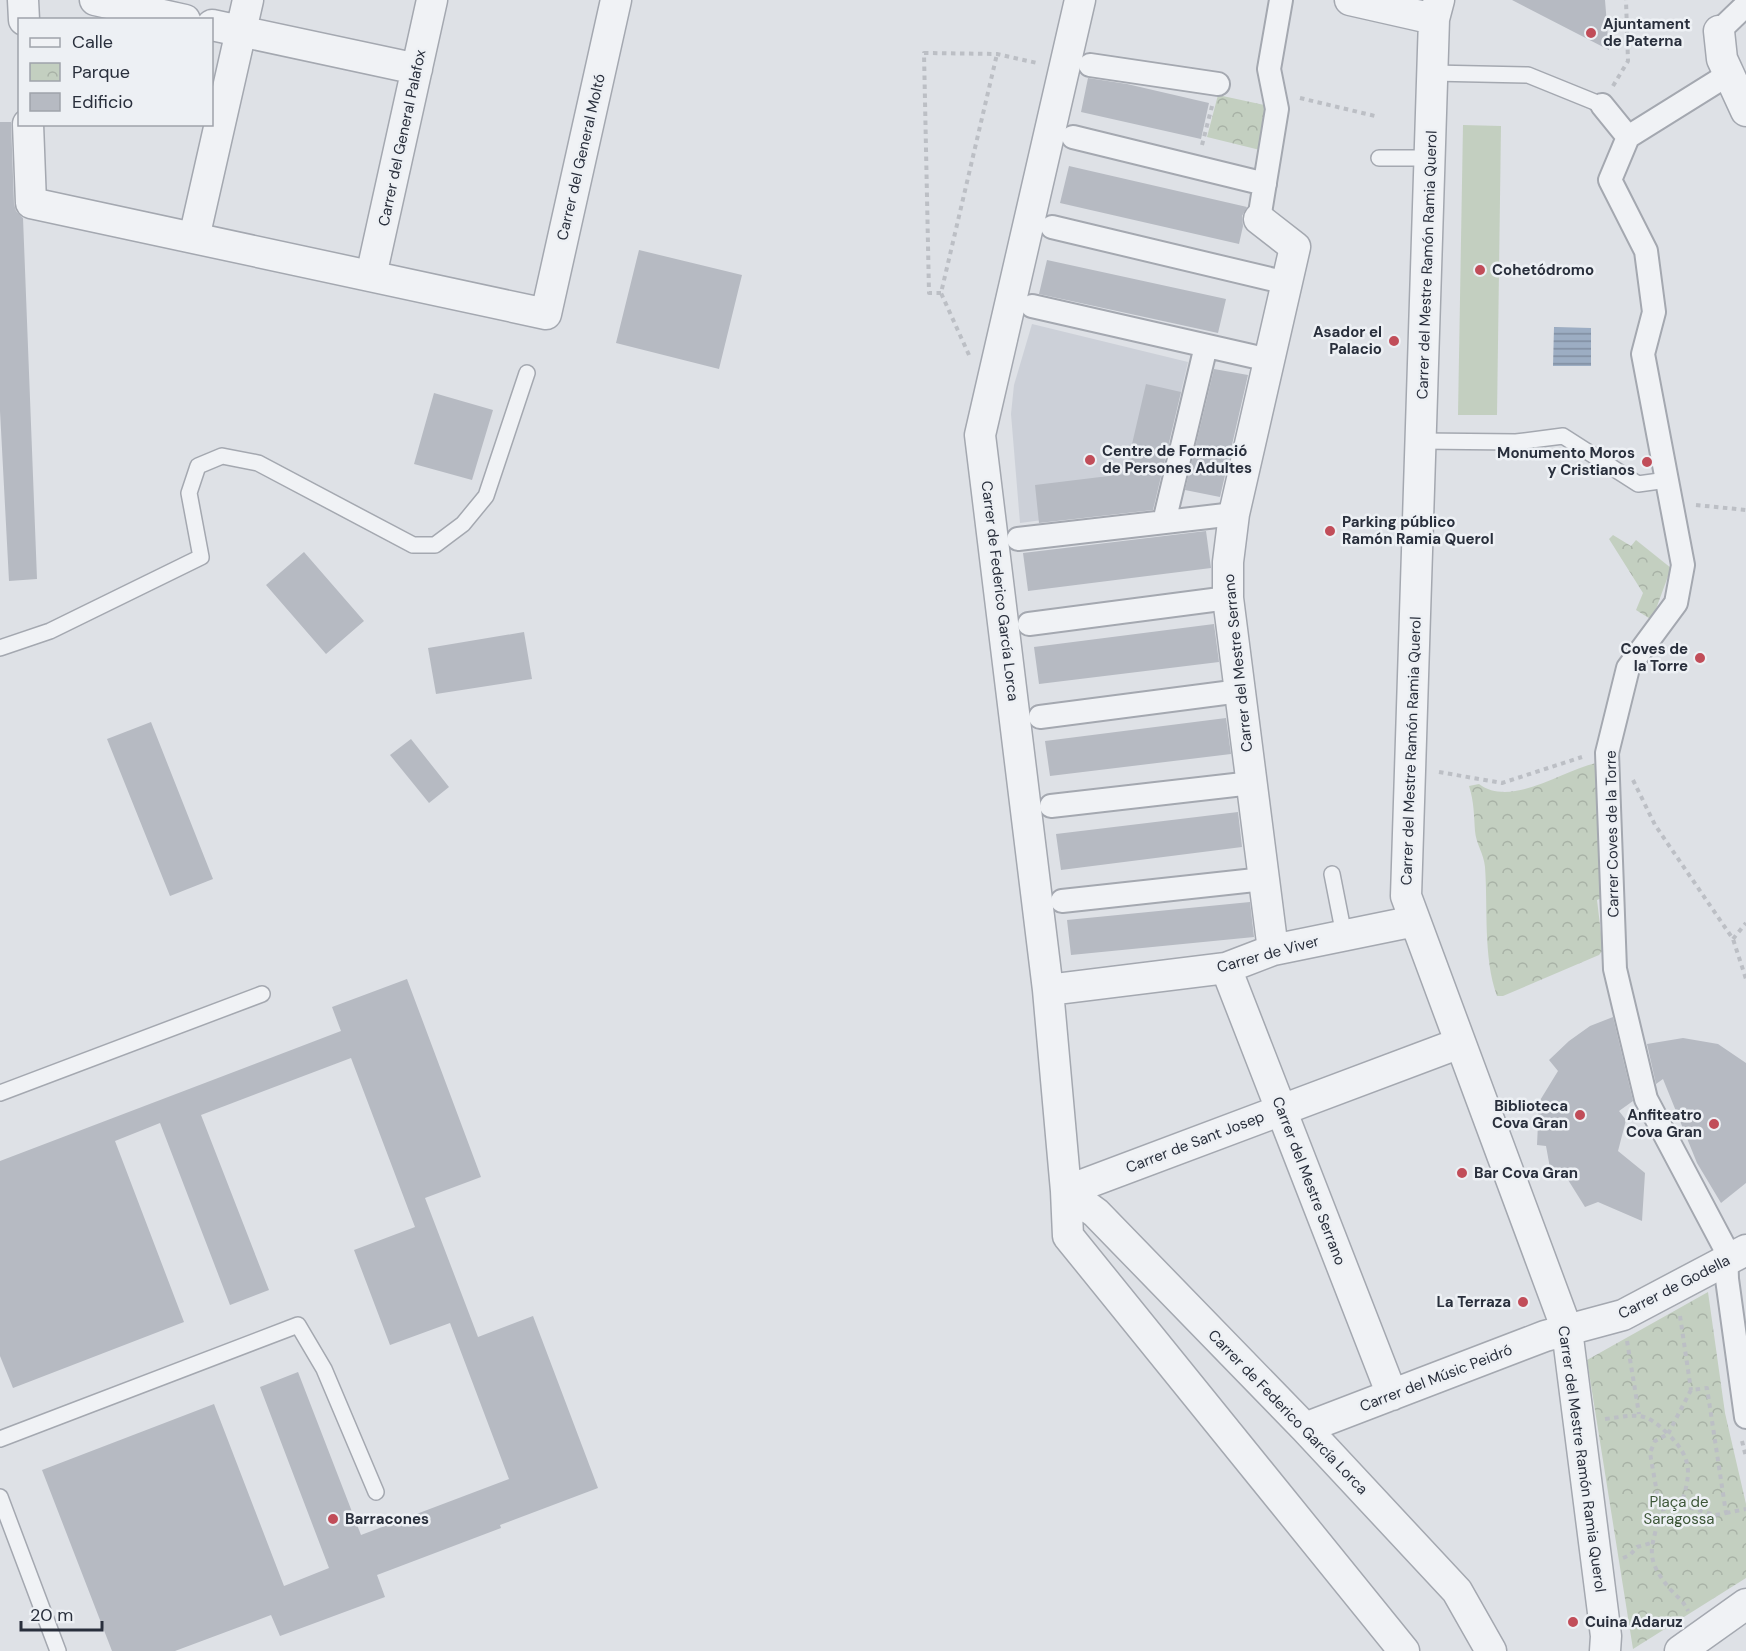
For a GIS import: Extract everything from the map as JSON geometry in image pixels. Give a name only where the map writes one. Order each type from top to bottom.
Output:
[{"type":"street","points":[[23,0],[24,18]]},
{"type":"street","points":[[95,0],[176,18]]},
{"type":"street","points":[[194,238],[248,0]]},
{"type":"street","name":"Carrer del General Palafox","points":[[371,276],[432,0]]},
{"type":"street","name":"Carrer del General Moltó","points":[[371,276],[546,314],[616,0]]},
{"type":"street","name":"Carrer de Federico García Lorca","points":[[1080,0],[980,435],[1048,990],[1068,1236],[1404,1651]]},
{"type":"street","points":[[1259,219],[1277,109],[1269,69],[1281,0]]},
{"type":"street","points":[[1350,0],[1436,10]]},
{"type":"street","points":[[1746,5],[1719,31],[1722,59],[1746,111]]},
{"type":"street","name":"Carrer del Mestre Ramón Ramia Querol","points":[[1436,10],[1432,74],[1406,896],[1567,1330],[1606,1636],[1605,1651]]},
{"type":"street","points":[[213,25],[417,69]]},
{"type":"street","points":[[1090,65],[1218,84]]},
{"type":"street","points":[[1602,105],[1628,137],[1729,74]]},
{"type":"street","points":[[28,126],[31,203],[371,276]]},
{"type":"street","points":[[1073,137],[1265,183]]},
{"type":"street","name":"Carrer Coves de la Torre","points":[[1628,137],[1610,180],[1646,251],[1654,312],[1643,354],[1683,565],[1676,603],[1628,668],[1607,753],[1615,969],[1646,1099],[1726,1250],[1737,1255]]},
{"type":"street","name":"Carrer del Mestre Serrano","points":[[1259,219],[1295,247],[1234,514],[1228,562],[1228,598],[1273,950]]},
{"type":"street","points":[[1052,226],[1287,283]]},
{"type":"street","points":[[1032,306],[1269,360]]},
{"type":"street","points":[[1164,522],[1206,346]]},
{"type":"street","points":[[1018,539],[1234,514]]},
{"type":"street","points":[[1029,624],[1228,598]]},
{"type":"street","points":[[1040,717],[1240,691]]},
{"type":"street","points":[[1051,806],[1252,783]]},
{"type":"street","points":[[1062,901],[1264,879]]},
{"type":"street","name":"Carrer de Viver","points":[[1048,990],[1226,968],[1273,950],[1415,921]]},
{"type":"street","name":"Carrer del Mestre Serrano","points":[[1226,968],[1392,1395]]},
{"type":"street","name":"Carrer de Sant Josep","points":[[1066,1191],[1460,1043]]},
{"type":"street","name":"Carrer de Federico García Lorca","points":[[1066,1191],[1096,1213],[1305,1428],[1457,1591],[1491,1651]]},
{"type":"street","points":[[1737,1255],[1727,1279],[1746,1417]]},
{"type":"street","name":"Carrer de Godella","points":[[1567,1330],[1623,1316],[1737,1255]]},
{"type":"street","name":"Carrer del Músic Peidró","points":[[1305,1428],[1545,1336],[1567,1330]]},
{"type":"street","points":[[1680,1651],[1746,1605]]},
{"type":"lane","points":[[1432,74],[1528,75],[1602,105]]},
{"type":"lane","points":[[1379,158],[1431,158]]},
{"type":"lane","points":[[0,648],[50,632],[201,556],[189,493],[198,466],[222,456],[258,463],[412,545],[435,545],[463,524],[486,496],[526,373]]},
{"type":"lane","points":[[1421,441],[1516,442],[1563,436],[1638,484],[1667,480]]},
{"type":"lane","points":[[1332,874],[1344,935]]},
{"type":"lane","points":[[0,1093],[262,993]]},
{"type":"lane","points":[[0,1438],[298,1325],[324,1369],[376,1492]]},
{"type":"lane","points":[[0,1497],[58,1651]]},
{"type":"path","points":[[1602,105],[1628,61],[1626,0]]},
{"type":"path","points":[[941,293],[929,293],[924,53],[997,54],[1045,65]]},
{"type":"path","points":[[971,358],[941,293],[997,54]]},
{"type":"path","points":[[1196,167],[1218,84]]},
{"type":"path","points":[[1273,91],[1375,116]]},
{"type":"path","points":[[1672,503],[1746,510]]},
{"type":"path","points":[[1437,772],[1502,783],[1590,754],[1622,755],[1655,825],[1733,939],[1746,979]]},
{"type":"path","points":[[1733,939],[1746,923]]},
{"type":"path","points":[[1679,1308],[1691,1390],[1668,1434],[1655,1441],[1650,1454],[1660,1510],[1655,1537],[1651,1544],[1652,1559],[1658,1574],[1685,1603],[1689,1613]]},
{"type":"path","points":[[1625,1331],[1639,1414]]},
{"type":"path","points":[[1691,1390],[1707,1388],[1726,1513]]},
{"type":"path","points":[[1600,1420],[1639,1414],[1658,1424],[1679,1445],[1689,1463],[1688,1481],[1681,1505]]},
{"type":"path","points":[[1660,1510],[1681,1505],[1715,1515],[1746,1509]]},
{"type":"path","points":[[1621,1559],[1630,1556],[1637,1547],[1651,1544]]},
{"type":"shaded area","name":"Centre de Formació de Persones Adultes","points":[[1032,324],[1188,362],[1154,505],[1020,523],[1011,414],[1014,385]]},
{"type":"green space","points":[[1218,95],[1269,106],[1260,150],[1207,137]]},
{"type":"green space","name":"Cohetódromo","points":[[1463,125],[1501,126],[1497,415],[1458,415]]},
{"type":"green space","points":[[1613,535],[1631,546],[1636,540],[1671,568],[1652,620],[1636,610],[1643,593],[1609,539]]},
{"type":"green space","points":[[1596,763],[1600,765],[1602,898],[1597,900],[1603,950],[1599,955],[1503,996],[1497,996],[1488,949],[1485,867],[1476,836],[1469,786],[1479,784],[1492,790],[1506,792],[1521,790]]},
{"type":"green space","name":"Plaça de Saragossa","points":[[1708,1292],[1725,1413],[1746,1504],[1746,1578],[1633,1649],[1587,1360]]},
{"type":"water","points":[[1554,327],[1591,328],[1591,366],[1553,366]]},
{"type":"building","name":"Ajuntament de Paterna","points":[[1512,0],[1605,0],[1609,50]]},
{"type":"building","points":[[1088,78],[1127,84],[1209,103],[1201,139],[1081,112]]},
{"type":"building","points":[[0,122],[11,122],[14,204],[16,211],[23,218],[37,579],[9,581],[0,411]]},
{"type":"building","points":[[1069,166],[1247,207],[1242,216],[1243,226],[1239,244],[1060,203]]},
{"type":"building","points":[[639,250],[742,275],[719,369],[616,343]]},
{"type":"building","points":[[1047,260],[1226,299],[1218,333],[1039,294]]},
{"type":"building","points":[[1214,369],[1248,375],[1220,497],[1185,490]]},
{"type":"building","points":[[1146,384],[1181,392],[1153,510],[1039,523],[1035,485],[1125,474]]},
{"type":"building","points":[[434,393],[493,410],[472,480],[414,464]]},
{"type":"building","points":[[1206,531],[1211,568],[1028,591],[1023,553]]},
{"type":"building","points":[[304,552],[364,621],[326,654],[266,585]]},
{"type":"building","points":[[1214,624],[1219,662],[1039,684],[1034,647]]},
{"type":"building","points":[[524,632],[532,679],[436,694],[428,648]]},
{"type":"building","points":[[1226,718],[1231,754],[1050,776],[1045,741]]},
{"type":"building","points":[[151,722],[213,879],[170,896],[107,739]]},
{"type":"building","points":[[411,739],[449,787],[429,803],[390,755]]},
{"type":"building","points":[[1238,812],[1242,847],[1061,870],[1056,834]]},
{"type":"building","points":[[1250,902],[1254,937],[1071,955],[1067,920]]},
{"type":"building","points":[[407,979],[481,1177],[425,1198],[478,1337],[533,1316],[598,1488],[377,1575],[385,1597],[280,1636],[271,1615],[175,1651],[112,1651],[42,1470],[214,1404],[284,1586],[329,1568],[260,1387],[298,1372],[361,1535],[509,1479],[450,1323],[390,1345],[354,1250],[415,1227],[351,1058],[201,1115],[269,1290],[230,1305],[160,1123],[115,1141],[184,1322],[13,1388],[0,1356],[0,1161],[341,1031],[332,1007]]},
{"type":"building","name":"Biblioteca Cova Gran","points":[[1613,1017],[1633,1101],[1619,1111],[1626,1120],[1618,1151],[1645,1173],[1642,1221],[1598,1202],[1585,1207],[1565,1175],[1552,1179],[1546,1146],[1537,1145],[1539,1102],[1558,1071],[1549,1060],[1569,1041],[1590,1026]]},
{"type":"building","name":"Anfiteatro Cova Gran","points":[[1683,1038],[1718,1044],[1746,1063],[1746,1183],[1721,1203],[1697,1163],[1663,1079],[1656,1084],[1647,1044]]},
{"type":"place","name":"Ajuntament de Paterna","points":[[1591,33]]},
{"type":"place","name":"Cohetódromo","points":[[1480,270]]},
{"type":"place","name":"Asador el Palacio","points":[[1394,341]]},
{"type":"place","name":"Centre de Formació de Persones Adultes","points":[[1090,460]]},
{"type":"place","name":"Monumento Moros y Cristianos","points":[[1647,462]]},
{"type":"place","name":"Parking público Ramón Ramia Querol","points":[[1330,531]]},
{"type":"place","name":"Coves de la Torre","points":[[1700,658]]},
{"type":"place","name":"Biblioteca Cova Gran","points":[[1580,1115]]},
{"type":"place","name":"Anfiteatro Cova Gran","points":[[1714,1124]]},
{"type":"place","name":"Bar Cova Gran","points":[[1462,1173]]},
{"type":"place","name":"La Terraza","points":[[1523,1302]]},
{"type":"place","name":"Barracones","points":[[333,1519]]},
{"type":"place","name":"Cuina Adaruz","points":[[1573,1622]]}]
